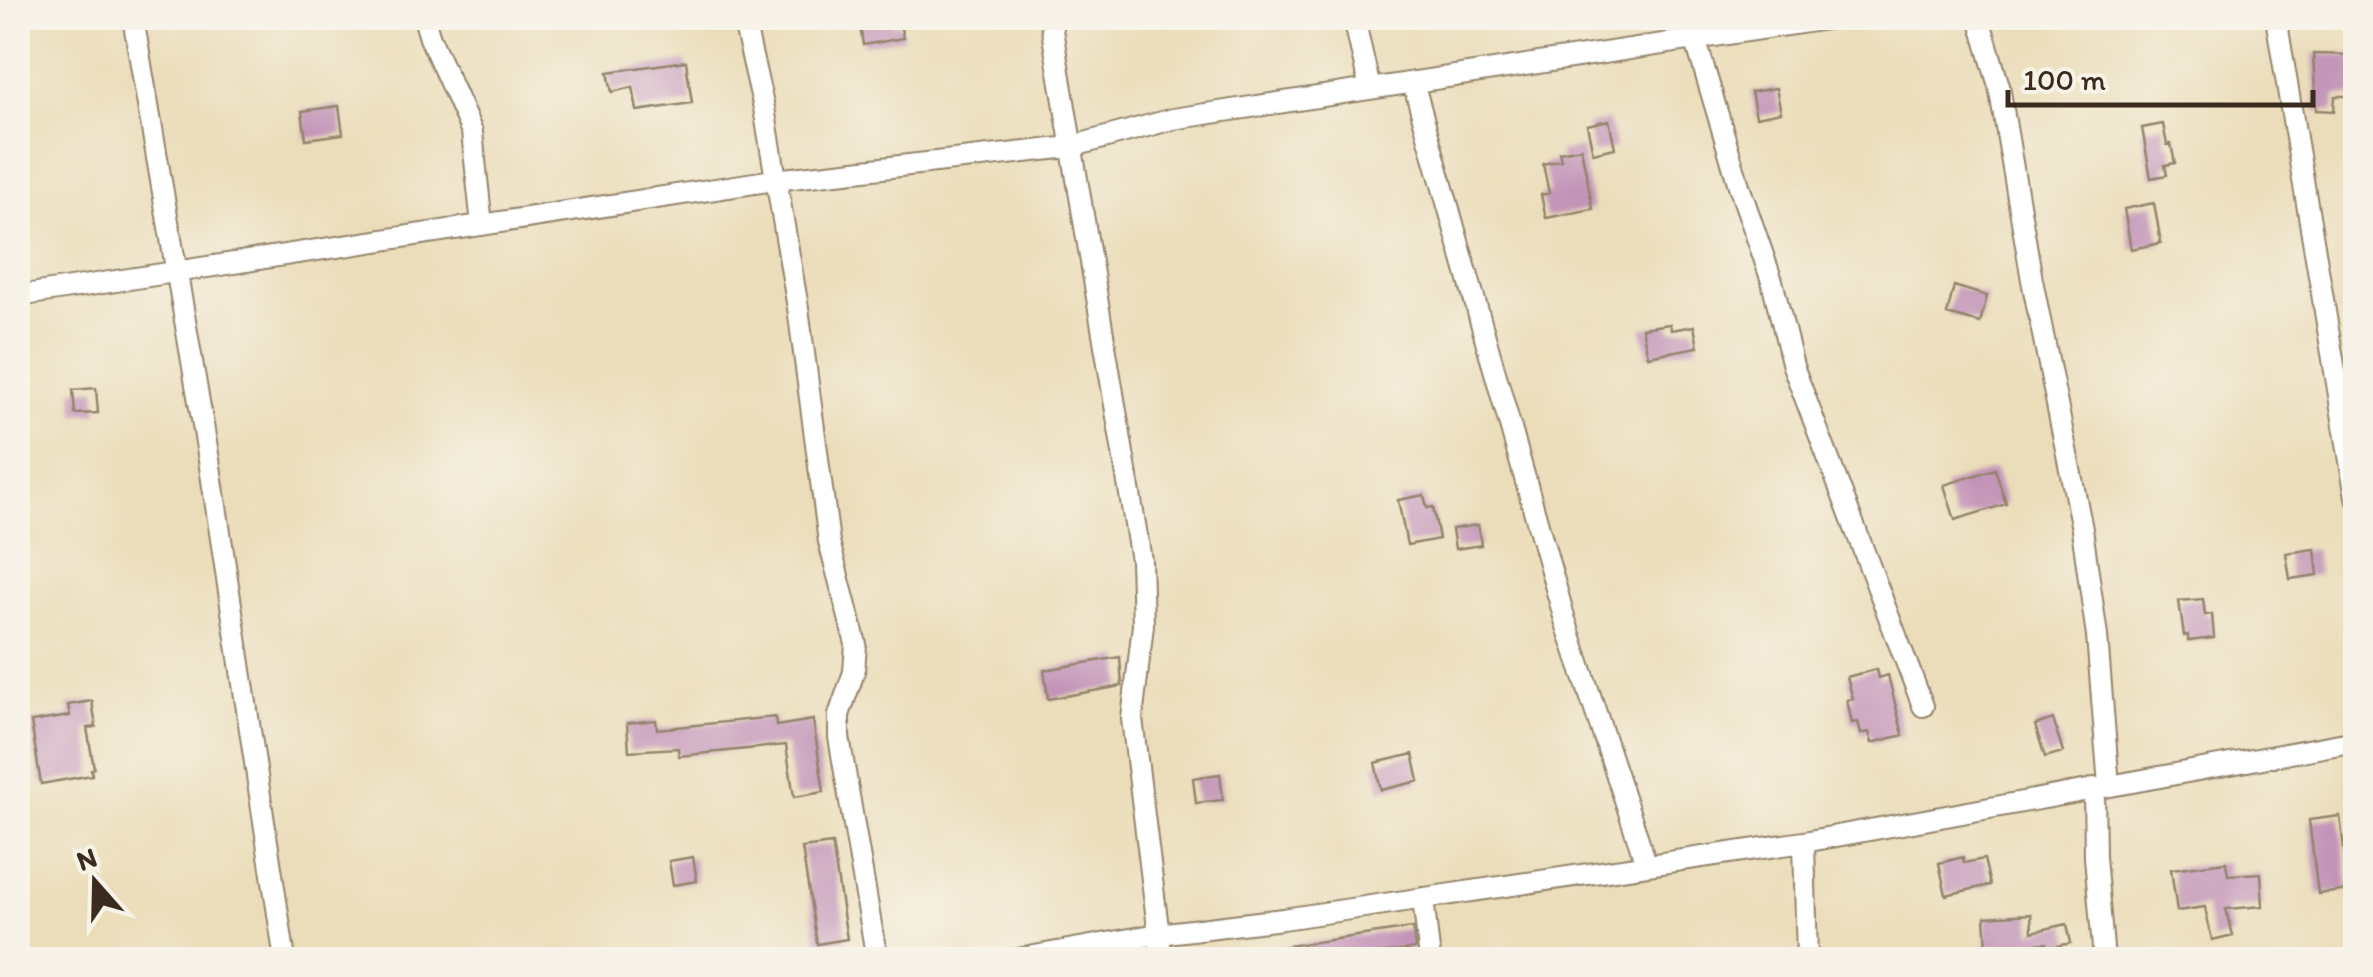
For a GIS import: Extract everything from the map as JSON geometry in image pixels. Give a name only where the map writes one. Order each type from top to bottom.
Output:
[{"type":"street","points":[[133,18],[178,274],[285,960]]},
{"type":"street","points":[[424,18],[472,132],[482,225]]},
{"type":"street","points":[[743,18],[764,108],[798,308],[830,542],[856,644],[854,672],[839,715],[838,737],[877,960]]},
{"type":"street","points":[[1050,18],[1142,560],[1143,626],[1132,719],[1162,960]]},
{"type":"street","points":[[1354,18],[1370,89]]},
{"type":"street","points":[[18,296],[774,180],[1070,148],[1173,119],[1414,82],[1692,28],[1832,18]]},
{"type":"street","points":[[1978,18],[1999,86],[2032,280],[2082,529],[2097,636],[2101,787],[2095,857],[2104,960]]},
{"type":"street","points":[[2276,18],[2356,496]]},
{"type":"street","points":[[1692,28],[1772,281],[1793,366],[1923,706]]},
{"type":"street","points":[[1414,82],[1565,620],[1646,863]]},
{"type":"street","points":[[1012,960],[1158,934],[1804,842],[2356,741]]},
{"type":"street","points":[[1804,842],[1807,960]]},
{"type":"street","points":[[1422,898],[1430,960]]},
{"type":"building","points":[[893,20],[894,24],[900,23],[903,38],[863,45],[860,25]]},
{"type":"building","points":[[2313,54],[2356,55],[2356,96],[2335,96],[2334,111],[2316,110]]},
{"type":"building","points":[[686,61],[692,103],[637,111],[633,87],[612,92],[608,72]]},
{"type":"building","points":[[1776,88],[1781,112],[1756,117],[1751,92]]},
{"type":"building","points":[[339,106],[343,134],[306,139],[302,111]]},
{"type":"building","points":[[1609,120],[1615,148],[1593,153],[1587,125]]},
{"type":"building","points":[[2163,124],[2175,163],[2165,165],[2167,175],[2151,178],[2142,128]]},
{"type":"building","points":[[1581,148],[1593,209],[1546,218],[1541,195],[1549,193],[1543,164],[1561,160],[1559,152]]},
{"type":"building","points":[[2154,203],[2161,243],[2131,249],[2124,209]]},
{"type":"building","points":[[1954,286],[1987,296],[1980,323],[1947,314]]},
{"type":"building","points":[[1670,324],[1671,330],[1694,326],[1698,347],[1648,356],[1642,328]]},
{"type":"building","points":[[96,388],[98,413],[75,414],[73,390]]},
{"type":"building","points":[[1995,469],[2006,504],[1955,520],[1944,485]]},
{"type":"building","points":[[1424,495],[1427,508],[1433,507],[1439,539],[1407,545],[1398,500]]},
{"type":"building","points":[[1478,525],[1481,545],[1455,549],[1452,529]]},
{"type":"building","points":[[2315,549],[2318,575],[2290,579],[2286,553]]},
{"type":"building","points":[[2203,599],[2205,615],[2212,614],[2214,638],[2188,641],[2179,601]]},
{"type":"building","points":[[1120,657],[1122,686],[1048,699],[1044,670]]},
{"type":"building","points":[[1877,669],[1879,678],[1888,675],[1903,735],[1872,743],[1869,732],[1861,734],[1858,722],[1852,723],[1847,700],[1853,699],[1847,677]]},
{"type":"building","points":[[92,701],[96,727],[87,728],[92,775],[41,784],[31,722],[70,716],[68,705]]},
{"type":"building","points":[[775,717],[776,726],[813,720],[824,792],[794,797],[786,745],[679,756],[678,748],[629,751],[627,723],[656,720],[657,729]]},
{"type":"building","points":[[2053,719],[2063,752],[2045,757],[2035,725]]},
{"type":"building","points":[[1413,754],[1419,781],[1381,790],[1375,763]]},
{"type":"building","points":[[1220,774],[1223,800],[1196,803],[1193,778]]},
{"type":"building","points":[[2340,816],[2349,890],[2318,894],[2309,820]]},
{"type":"building","points":[[832,844],[847,939],[817,944],[802,848]]},
{"type":"building","points":[[693,857],[697,881],[673,885],[669,861]]},
{"type":"building","points":[[1963,857],[1964,863],[1984,859],[1990,885],[1946,895],[1939,863]]},
{"type":"building","points":[[2226,862],[2228,875],[2261,873],[2263,906],[2226,909],[2233,935],[2212,940],[2205,907],[2177,911],[2171,869]]},
{"type":"building","points":[[2031,914],[2032,932],[2067,924],[2071,943],[2048,948],[2047,943],[1987,947],[1985,917]]},
{"type":"building","points":[[1413,928],[1415,949],[1337,960],[1261,960],[1260,950]]}]
